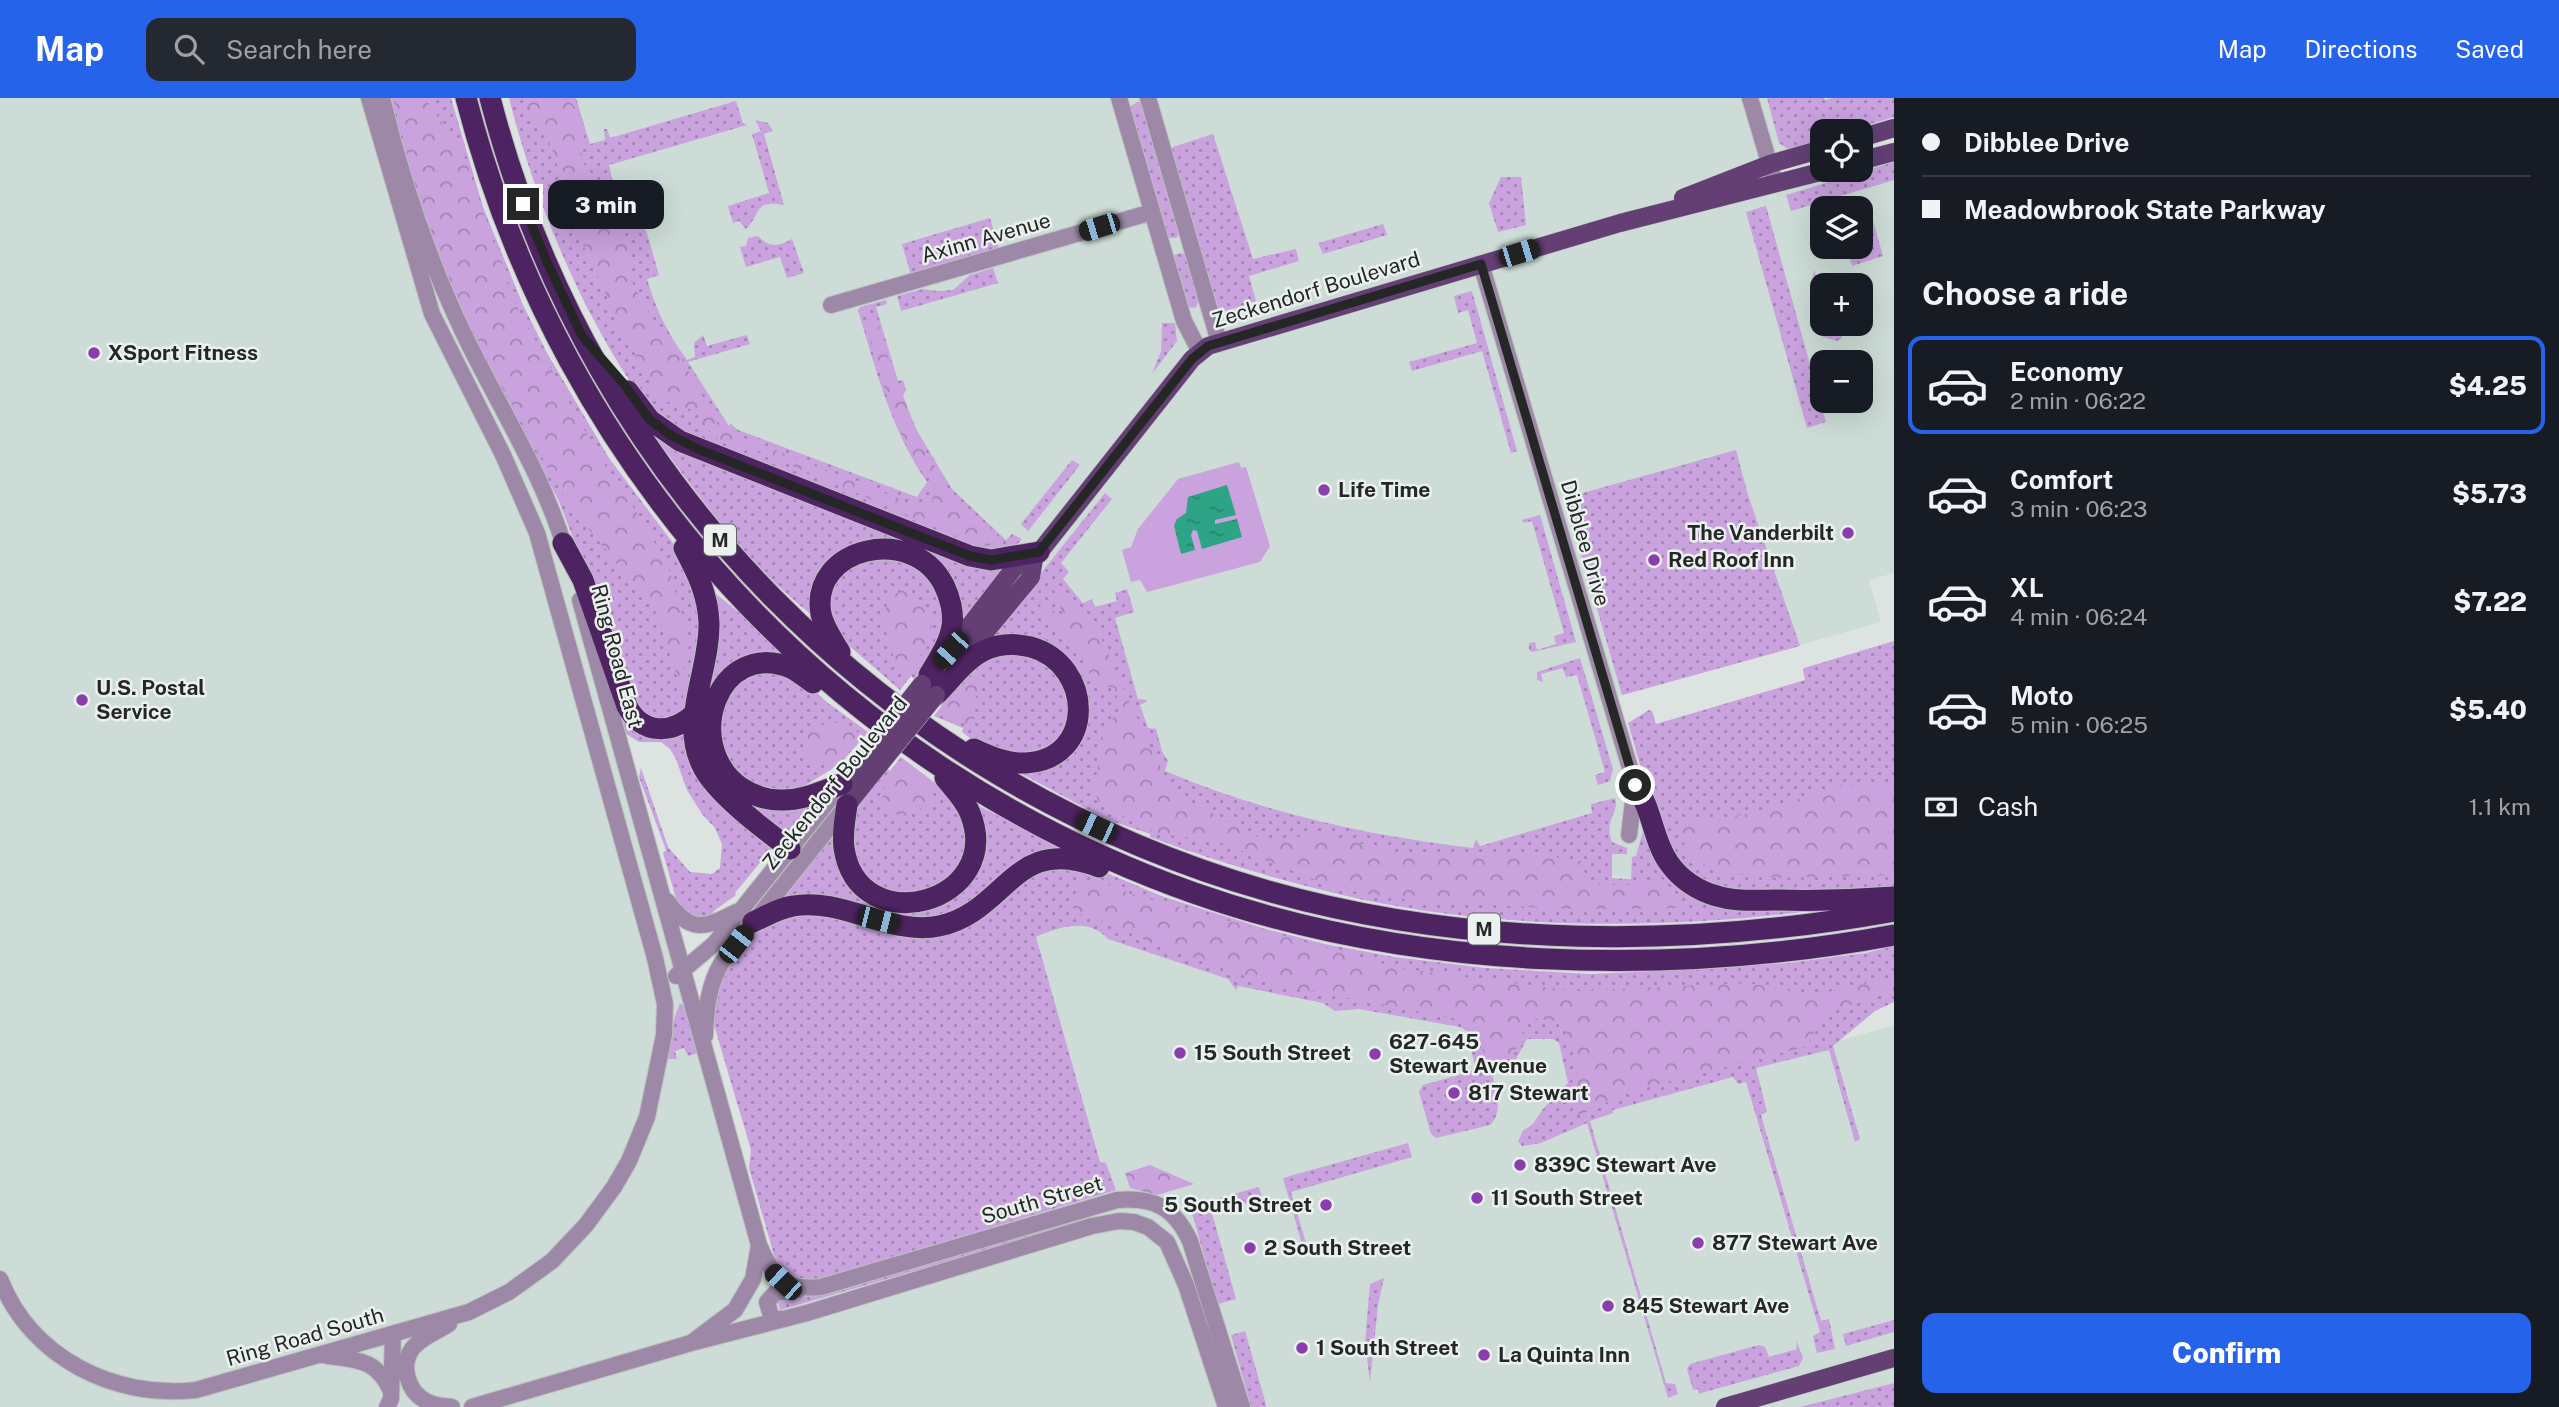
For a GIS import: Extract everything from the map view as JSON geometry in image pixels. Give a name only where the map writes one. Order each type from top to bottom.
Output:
[{"type":"highway","name":"M","points":[[466,98],[503,219],[544,314],[604,422],[662,506],[713,569],[802,659],[863,712],[988,797],[1050,831],[1163,881],[1237,906],[1315,927],[1395,942],[1516,956],[1597,960],[1719,957],[1800,949],[1894,935]]},
{"type":"highway","name":"M","points":[[490,98],[531,224],[582,336],[623,409],[695,510],[776,602],[853,672],[925,727],[1022,789],[1133,843],[1231,879],[1350,910],[1473,929],[1617,936],[1710,934],[1783,928],[1894,911]]},
{"type":"highway","points":[[582,336],[623,383],[650,420],[689,445],[977,558],[1036,555]]},
{"type":"highway","points":[[662,506],[699,577],[707,602],[708,643],[695,713],[695,746],[702,765],[710,779],[729,798],[790,849]]},
{"type":"highway","points":[[563,543],[583,580],[632,716],[647,727],[663,730],[674,727],[695,713]]},
{"type":"highway","points":[[853,672],[824,624],[821,611],[823,591],[830,577],[844,561],[864,551],[888,548],[904,551],[923,561],[937,574],[948,594],[953,621],[950,635],[929,685]]},
{"type":"highway","points":[[925,727],[991,757],[1025,763],[1045,759],[1062,748],[1071,737],[1079,717],[1078,695],[1067,671],[1046,653],[1023,645],[1002,645],[979,654],[929,685]]},
{"type":"highway","points":[[842,784],[790,800],[768,799],[746,790],[726,774],[714,752],[710,730],[713,706],[718,693],[734,676],[748,667],[771,664],[793,669],[863,712]]},
{"type":"highway","points":[[847,805],[843,832],[844,848],[849,867],[861,884],[883,898],[905,904],[927,902],[941,896],[958,882],[967,870],[973,853],[975,832],[964,800],[928,758]]},
{"type":"highway","points":[[1635,785],[1646,803],[1659,846],[1669,864],[1691,884],[1706,892],[1740,900],[1894,897]]},
{"type":"highway","points":[[747,916],[810,905],[903,926],[939,926],[968,915],[1020,872],[1051,859],[1077,860],[1163,881]]},
{"type":"main road","points":[[1873,134],[1894,128]]},
{"type":"main road","name":"Zeckendorf Boulevard","points":[[1620,223],[1770,164],[1810,152]]},
{"type":"main road","points":[[1873,158],[1894,152]]},
{"type":"main road","name":"Zeckendorf Boulevard","points":[[847,805],[873,759],[929,685],[1031,577],[1036,555],[1200,352],[1219,342],[1620,223],[1810,175]]},
{"type":"main road","name":"Zeckendorf Boulevard","points":[[842,784],[873,759]]},
{"type":"main road","points":[[1725,1407],[1894,1358]]},
{"type":"street","name":"Ring Road East","points":[[369,98],[412,265],[432,314],[498,446],[537,533],[662,984],[666,1004],[665,1024],[654,1089],[636,1147],[614,1187]]},
{"type":"street","name":"Ring Road East","points":[[382,98],[402,174],[435,266],[463,332],[544,491],[563,543],[759,1245]]},
{"type":"street","points":[[1120,98],[1186,327],[1200,352]]},
{"type":"street","points":[[1148,98],[1219,342]]},
{"type":"street","points":[[1750,98],[1776,184]]},
{"type":"street","name":"Axinn Avenue","points":[[831,305],[1152,212]]},
{"type":"street","points":[[1164,251],[1191,243]]},
{"type":"street","name":"Dibblee Drive","points":[[1481,264],[1635,785],[1629,835]]},
{"type":"street","points":[[412,265],[435,266]]},
{"type":"street","name":"Zeckendorf Boulevard","points":[[705,1051],[706,1009],[713,978],[747,916],[790,849],[842,784]]},
{"type":"street","name":"Zeckendorf Boulevard","points":[[662,984],[682,972],[747,916],[847,805]]},
{"type":"street","points":[[661,894],[679,916],[697,926],[747,916]]},
{"type":"street","name":"Ring Road South","points":[[0,1281],[23,1319],[57,1355],[96,1378],[132,1389],[157,1392],[195,1390],[469,1312],[509,1292],[552,1261],[586,1225],[614,1187]]},
{"type":"street","points":[[1119,1222],[1133,1212],[1134,1204],[1129,1199]]},
{"type":"street","name":"South Street","points":[[786,1319],[771,1316],[767,1306],[769,1299],[778,1292],[821,1287],[1104,1204],[1129,1199],[1160,1204],[1178,1220]]},
{"type":"street","points":[[1161,1237],[1175,1236],[1178,1220]]},
{"type":"street","points":[[1178,1220],[1191,1241],[1242,1407]]},
{"type":"street","name":"South Street","points":[[691,1343],[786,1319],[1092,1227],[1119,1222],[1141,1224],[1161,1237]]},
{"type":"street","points":[[1161,1237],[1170,1247],[1186,1285],[1226,1407]]},
{"type":"street","points":[[759,1245],[770,1270],[783,1282],[804,1289]]},
{"type":"street","points":[[472,1407],[691,1343],[735,1310],[753,1279],[759,1245]]},
{"type":"street","points":[[452,1407],[430,1403],[419,1397],[409,1381],[407,1365],[417,1344],[469,1312]]},
{"type":"street","points":[[387,1407],[391,1391],[393,1334]]},
{"type":"street","points":[[321,1356],[370,1364],[384,1375],[391,1391]]},
{"type":"shaded area","points":[[0,98],[382,98],[558,525],[759,1245],[753,1275],[1100,1173],[1034,936],[1075,922],[1563,1036],[1746,1068],[1894,1025],[1894,1407],[0,1407]]},
{"type":"shaded area","points":[[571,98],[1894,98],[1894,128],[1873,129],[1873,119],[1810,119],[1810,152],[1770,164],[1775,184],[1810,175],[1810,182],[1873,182],[1873,158],[1894,152],[1894,573],[1869,580],[1881,622],[1610,699],[1674,882],[1306,848],[1159,786],[1090,622],[1034,559],[1009,540],[727,427],[679,366]]},
{"type":"green space","points":[[388,98],[451,98],[483,207],[523,305],[547,353],[609,458],[679,551],[693,579],[701,631],[689,704],[675,719],[642,717],[558,499],[478,351],[443,271],[409,177]]},
{"type":"green space","points":[[394,98],[425,98],[463,153],[514,301],[597,453],[647,528],[670,572],[690,642],[683,666],[685,703],[658,615],[568,503],[496,377],[450,282],[414,184]]},
{"type":"green space","points":[[509,98],[576,98],[590,144],[605,140],[604,129],[607,129],[610,138],[736,101],[743,123],[747,125],[609,165],[613,183],[629,198],[629,219],[646,230],[659,275],[647,279],[663,321],[687,360],[695,357],[694,343],[703,335],[707,346],[747,335],[750,344],[688,362],[729,426],[731,424],[738,430],[917,497],[927,482],[894,421],[858,310],[860,307],[886,300],[887,304],[876,307],[898,381],[903,380],[906,390],[903,395],[910,419],[952,489],[1006,540],[1012,534],[1022,539],[1008,549],[979,552],[664,425],[631,383],[611,351],[575,282],[530,171]]},
{"type":"green space","points":[[525,98],[566,98],[577,109],[586,147],[581,152],[582,159],[610,223],[628,245],[633,285],[680,356],[718,425],[737,435],[910,503],[931,503],[932,483],[912,455],[897,426],[867,331],[870,322],[878,323],[888,359],[923,446],[950,492],[996,533],[1000,540],[987,546],[975,544],[751,448],[731,448],[713,435],[695,411],[668,402],[654,391],[649,372],[637,363],[634,351],[617,329],[615,314],[581,240],[567,224],[565,212],[573,188],[559,175],[554,153]]},
{"type":"green space","points":[[1767,98],[1894,98],[1894,117],[1873,123],[1873,119],[1810,119],[1810,143],[1788,149],[1779,143]]},
{"type":"green space","points":[[1138,102],[1143,104],[1181,232],[1176,238],[1165,238],[1129,107]]},
{"type":"green space","points":[[755,120],[768,123],[773,131],[764,134],[784,205],[762,206],[746,229],[739,221],[733,223],[728,206],[769,193],[752,134],[761,131]]},
{"type":"green space","points":[[1213,134],[1253,259],[1296,249],[1299,261],[1249,276],[1256,301],[1220,313],[1167,149]]},
{"type":"green space","points":[[1894,162],[1894,180],[1841,196],[1810,196],[1810,205],[1791,211],[1786,195],[1829,182],[1873,182],[1873,168]]},
{"type":"green space","points":[[1501,177],[1521,177],[1526,225],[1498,232],[1489,203]]},
{"type":"green space","points":[[1766,206],[1810,364],[1810,413],[1824,413],[1826,422],[1807,428],[1746,212]]},
{"type":"green space","points":[[990,218],[999,248],[911,275],[902,244]]},
{"type":"green space","points":[[1873,221],[1883,256],[1852,266],[1850,259],[1873,259]]},
{"type":"green space","points":[[1383,224],[1387,235],[1323,254],[1318,243]]},
{"type":"green space","points":[[758,236],[766,243],[774,245],[792,239],[804,273],[787,278],[780,257],[746,267],[740,247],[746,246],[748,238]]},
{"type":"green space","points":[[1174,255],[1186,255],[1198,289],[1198,303],[1195,308],[1186,303],[1172,260]]},
{"type":"green space","points":[[993,268],[998,283],[901,311],[897,296],[923,289],[953,290],[970,275]]},
{"type":"green space","points":[[1472,291],[1517,451],[1511,453],[1482,351],[1412,371],[1409,362],[1477,343],[1468,310],[1458,313],[1454,296]]},
{"type":"green space","points":[[1162,323],[1175,323],[1177,341],[1152,374],[1161,351]]},
{"type":"green space","points":[[1842,336],[1842,338],[1837,341],[1823,337]]},
{"type":"green space","points":[[651,431],[1002,569],[961,621],[950,582],[872,543],[844,548],[812,615],[745,552]]},
{"type":"green space","points":[[1736,450],[1748,495],[1800,646],[1622,695],[1565,498]]},
{"type":"green space","points":[[1072,460],[1080,465],[1028,531],[1021,524]]},
{"type":"green space","points":[[1239,462],[1241,468],[1246,467],[1270,546],[1260,562],[1147,592],[1140,580],[1131,582],[1122,550],[1131,547],[1138,529],[1178,479]]},
{"type":"green space","points":[[1105,493],[1112,499],[1061,563],[1069,572],[1063,579],[1083,603],[1092,599],[1095,607],[1117,601],[1115,593],[1127,589],[1134,612],[1115,618],[1138,699],[1147,700],[1140,705],[1148,728],[1156,729],[1162,751],[1168,761],[1165,771],[1240,799],[1316,820],[1473,848],[1476,839],[1480,846],[1592,813],[1591,804],[1615,798],[1610,834],[1612,842],[1627,848],[1627,854],[1612,854],[1612,878],[1631,879],[1632,857],[1636,856],[1645,824],[1676,878],[1824,909],[1711,921],[1594,924],[1535,922],[1419,910],[1310,887],[1176,847],[1150,837],[1150,834],[1106,819],[1011,768],[1072,742],[1079,679],[997,639],[993,633]]},
{"type":"green space","points":[[1540,515],[1576,642],[1532,652],[1529,650],[1529,643],[1535,642],[1537,650],[1556,644],[1554,636],[1564,633],[1532,521],[1524,523],[1522,520]]},
{"type":"green space","points":[[866,554],[923,565],[947,610],[934,653],[914,679],[911,676],[900,690],[839,637],[828,621],[830,584]]},
{"type":"green space","points":[[1051,582],[1071,604],[1092,618],[1161,776],[1183,798],[1270,843],[1318,833],[1399,853],[1548,856],[1581,861],[1589,885],[1630,885],[1661,878],[1690,908],[1572,909],[1427,902],[1375,895],[1336,888],[1214,840],[1159,834],[1099,804],[1094,789],[1105,724],[1120,713],[1115,688],[1100,685],[1092,679],[1081,656],[1054,626],[1039,604],[1063,615]]},
{"type":"green space","points":[[709,588],[748,620],[780,653],[778,658],[715,686],[705,683]]},
{"type":"green space","points":[[906,589],[930,616],[933,639],[907,674],[896,669],[890,642],[882,623],[889,597]]},
{"type":"green space","points":[[1894,641],[1894,887],[1846,892],[1735,891],[1691,876],[1659,831],[1628,723],[1649,710],[1652,711],[1656,724],[1805,680],[1804,668]]},
{"type":"green space","points":[[1029,650],[1070,685],[1066,732],[1049,748],[1031,756],[982,747],[962,732],[963,728],[934,716],[978,658]]},
{"type":"green space","points":[[1580,658],[1613,769],[1610,781],[1598,785],[1595,775],[1605,772],[1577,675],[1566,677],[1563,668],[1541,674],[1543,682],[1537,680],[1537,672]]},
{"type":"green space","points":[[747,672],[796,674],[828,703],[868,732],[840,764],[806,785],[806,789],[764,791],[729,767],[715,712]]},
{"type":"green space","points":[[975,675],[984,680],[975,701],[976,716],[971,724],[960,723],[941,710],[947,700]]},
{"type":"green space","points":[[616,708],[628,718],[682,726],[769,839],[772,848],[736,895],[715,910],[709,918],[691,918],[677,902],[663,853],[666,850],[639,777],[641,768],[668,847],[690,872],[712,874],[720,868],[722,844],[715,828],[702,814],[687,790],[670,749],[661,742],[639,742],[623,732]]},
{"type":"green space","points":[[838,721],[846,723],[862,735],[837,764],[808,761],[804,743],[812,727]]},
{"type":"green space","points":[[901,757],[956,799],[969,842],[960,869],[933,891],[891,895],[859,872],[851,837],[853,809],[885,767],[890,771]]},
{"type":"green space","points":[[902,762],[934,789],[928,805],[901,818],[895,813],[886,812],[883,798],[886,785]]},
{"type":"green space","points":[[1840,785],[1894,786],[1894,875],[1775,878],[1715,872],[1691,857],[1678,830],[1684,821],[1744,814]]},
{"type":"green space","points":[[761,803],[814,804],[787,835],[757,812]]},
{"type":"green space","points":[[979,806],[1061,847],[973,904],[929,920],[783,897],[833,833],[833,838],[837,838],[869,894],[955,889],[975,809]]},
{"type":"green space","points":[[1034,867],[1095,868],[1164,897],[1266,929],[1325,944],[1395,957],[1486,968],[1590,974],[1696,969],[1788,963],[1866,953],[1894,946],[1894,1002],[1875,1011],[1833,1046],[1860,1139],[1855,1142],[1829,1050],[1756,1068],[1767,1112],[1761,1115],[1821,1321],[1829,1319],[1835,1349],[1817,1353],[1813,1336],[1820,1332],[1746,1082],[1738,1084],[1733,1077],[1613,1110],[1613,1113],[1590,1121],[1666,1383],[1675,1384],[1678,1394],[1668,1398],[1587,1123],[1541,1143],[1522,1146],[1518,1141],[1523,1131],[1533,1124],[1543,1109],[1568,1083],[1559,1043],[1553,1039],[1527,1039],[1514,1063],[1492,1073],[1498,1107],[1490,1125],[1436,1138],[1431,1134],[1419,1092],[1423,1085],[1476,1070],[1467,1031],[1460,1027],[1359,1009],[1335,1011],[1323,1003],[1238,986],[1236,990],[1228,979],[1108,939],[1092,928],[1082,926],[1064,927],[1036,937],[1100,1162],[1106,1163],[1116,1190],[820,1279],[801,1280],[790,1275],[776,1262],[749,1168],[751,1150],[714,1025],[712,1012],[725,966],[756,929],[789,910],[916,932]]},
{"type":"green space","points":[[1093,879],[1103,887],[1112,884],[1128,893],[1399,968],[1574,991],[1749,983],[1814,995],[1894,977],[1894,991],[1821,1015],[1808,1046],[1620,1094],[1598,1108],[1578,1115],[1573,1107],[1572,1079],[1577,1056],[1566,1031],[1555,1021],[1529,1018],[1513,1055],[1500,1059],[1486,1057],[1468,1021],[1263,982],[1152,943],[1081,914],[1073,920],[1073,898],[1080,885]]},
{"type":"green space","points":[[680,1003],[687,1010],[699,1053],[688,1056],[684,1048],[675,1051],[677,1059],[668,1059],[674,1019]]},
{"type":"green space","points":[[1408,1143],[1412,1157],[1291,1192],[1308,1250],[1304,1251],[1283,1178]]},
{"type":"green space","points":[[1150,1165],[1194,1184],[1157,1195],[1130,1188],[1125,1173]]},
{"type":"green space","points":[[1259,1187],[1262,1198],[1212,1213],[1236,1299],[1218,1304],[1190,1206]]},
{"type":"green space","points":[[1107,1209],[1076,1224],[780,1310],[777,1299]]},
{"type":"green space","points":[[1384,1278],[1378,1305],[1370,1382],[1365,1342],[1370,1284]]},
{"type":"green space","points":[[1894,1320],[1894,1332],[1846,1346],[1843,1334]]},
{"type":"green space","points":[[1245,1331],[1266,1407],[1251,1407],[1231,1335]]},
{"type":"green space","points":[[1796,1340],[1803,1358],[1799,1366],[1699,1394],[1698,1389],[1693,1390],[1687,1369],[1690,1364],[1759,1345],[1765,1347],[1769,1357],[1797,1349]]},
{"type":"green space","points":[[1894,1383],[1894,1407],[1800,1407]]},
{"type":"water","points":[[1227,485],[1236,515],[1215,520],[1215,524],[1237,519],[1242,537],[1202,549],[1197,531],[1193,530],[1191,535],[1195,550],[1181,554],[1174,526],[1177,519],[1186,513],[1188,497]]},
{"type":"place","name":"XSport Fitness","points":[[94,353]]},
{"type":"place","name":"Life Time","points":[[1324,490]]},
{"type":"place","name":"The Vanderbilt","points":[[1848,533]]},
{"type":"place","name":"Red Roof Inn","points":[[1654,560]]},
{"type":"place","name":"U.S. Postal Service","points":[[82,700]]},
{"type":"place","name":"15 South Street","points":[[1180,1053]]},
{"type":"place","name":"627-645 Stewart Avenue","points":[[1375,1054]]},
{"type":"place","name":"817 Stewart","points":[[1454,1093]]},
{"type":"place","name":"839C Stewart Ave","points":[[1520,1165]]},
{"type":"place","name":"11 South Street","points":[[1477,1198]]},
{"type":"place","name":"5 South Street","points":[[1326,1205]]},
{"type":"place","name":"877 Stewart Ave","points":[[1698,1243]]},
{"type":"place","name":"2 South Street","points":[[1250,1248]]},
{"type":"place","name":"845 Stewart Ave","points":[[1608,1306]]},
{"type":"place","name":"1 South Street","points":[[1302,1348]]},
{"type":"place","name":"La Quinta Inn","points":[[1484,1355]]},
{"type":"route","points":[[523,204],[563,299],[582,336],[657,426],[698,449],[970,556],[991,560],[1039,552],[1192,359],[1208,346],[1481,264],[1635,785]]}]
